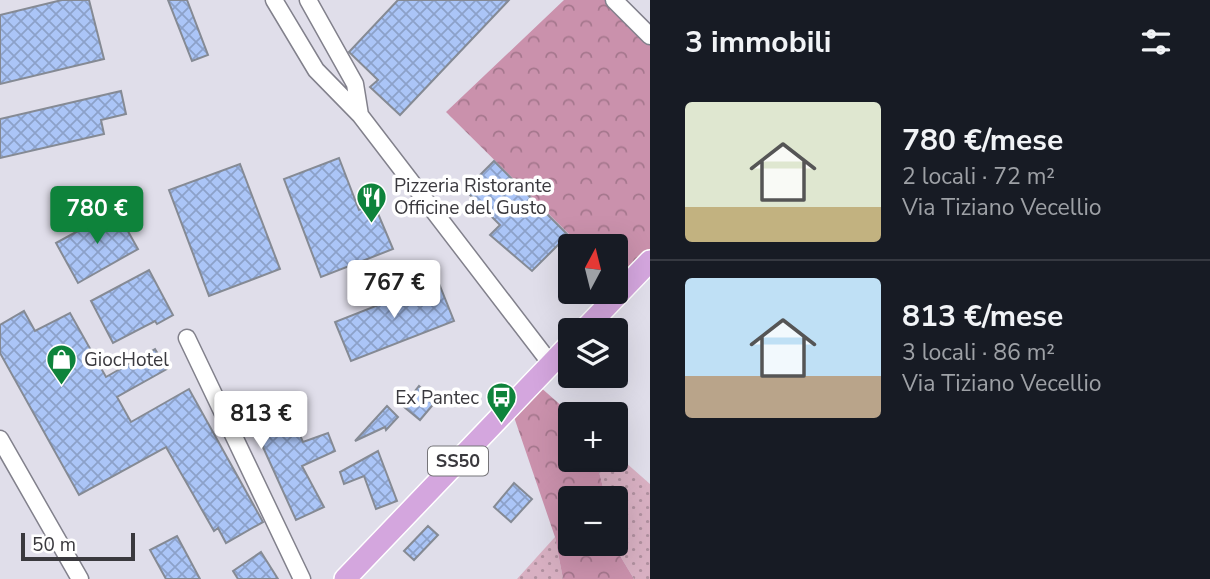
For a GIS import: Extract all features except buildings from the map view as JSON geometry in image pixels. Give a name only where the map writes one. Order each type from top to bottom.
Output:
[{"type":"main road","points":[[595,318],[650,261]]},
{"type":"main road","name":"SS50","points":[[345,579],[558,357]]},
{"type":"street","points":[[274,0],[316,70],[360,115],[551,364]]},
{"type":"street","points":[[308,0],[355,85],[360,115]]},
{"type":"street","points":[[614,0],[650,36]]},
{"type":"street","points":[[187,338],[302,579]]},
{"type":"street","points":[[0,439],[79,579]]},
{"type":"shaded area","points":[[628,465],[650,484],[650,579],[634,579],[620,556],[628,556],[628,486],[603,486],[599,472],[628,472]]},
{"type":"shaded area","points":[[555,537],[563,579],[517,579]]},
{"type":"green space","points":[[564,0],[607,0],[650,42],[650,269],[628,292],[628,234],[569,234],[446,112]]},
{"type":"green space","points":[[539,386],[558,403],[558,472],[599,472],[603,486],[558,486],[558,553],[555,537],[513,414]]},
{"type":"green space","points":[[559,556],[620,556],[634,579],[563,579]]},
{"type":"place","name":"Pizzeria Ristorante Officine del Gusto","points":[[371,224]]},
{"type":"place","name":"GiocHotel","points":[[61,387]]},
{"type":"place","name":"Ex Pantec","points":[[502,425]]}]
